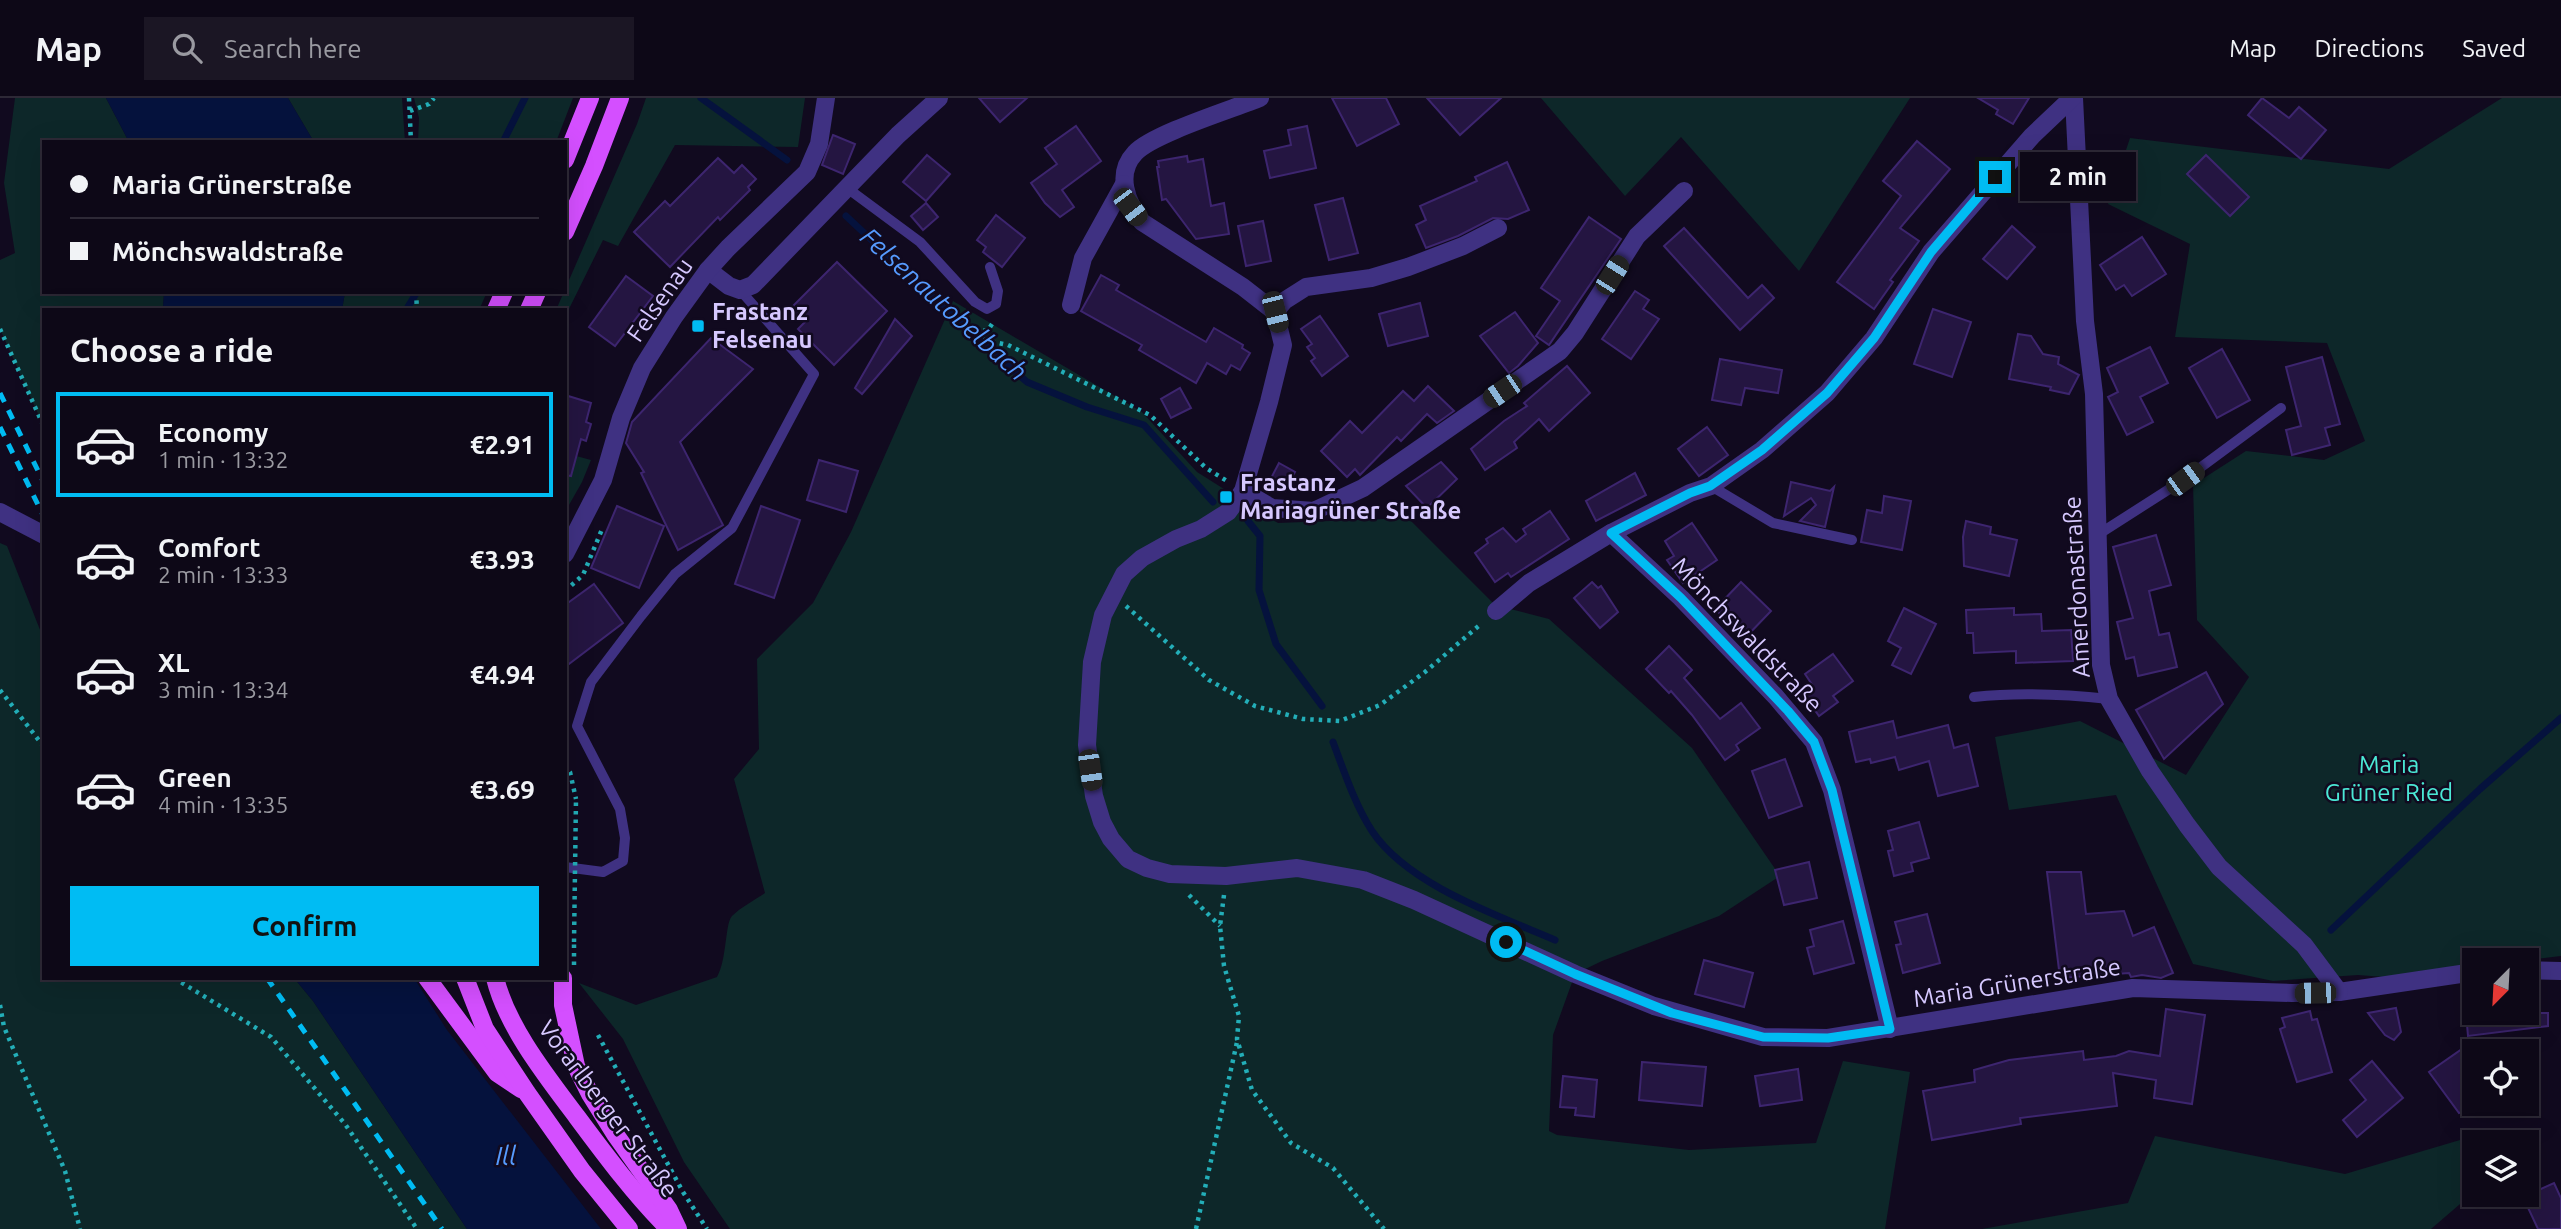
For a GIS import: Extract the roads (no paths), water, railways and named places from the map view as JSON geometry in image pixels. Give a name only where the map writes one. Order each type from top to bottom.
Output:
[{"type":"main road","points":[[567,155],[590,98]]},
{"type":"main road","points":[[567,227],[620,98]]},
{"type":"main road","points":[[568,976],[562,1005],[576,1066],[615,1134],[669,1210],[678,1229]]},
{"type":"main road","points":[[428,980],[497,1073],[527,1093]]},
{"type":"main road","points":[[466,980],[485,1029],[582,1171],[629,1229]]},
{"type":"main road","name":"Vorarlberger Straße","points":[[496,980],[509,1014],[547,1077],[611,1163],[669,1229]]},
{"type":"street","name":"Felsenau","points":[[567,550],[603,480],[621,418],[642,368],[708,270],[755,220],[807,172],[819,144],[826,98]]},
{"type":"street","points":[[708,270],[729,286],[740,290],[752,285],[898,135],[939,98]]},
{"type":"street","points":[[1071,305],[1083,258],[1124,184],[1127,168],[1135,153],[1158,138],[1260,98]]},
{"type":"street","points":[[1496,611],[1529,583],[1611,533],[1690,493],[1710,486],[1762,450],[1827,393],[1874,338],[1931,252],[2032,135],[2073,98]]},
{"type":"street","name":"Amerdonastraße","points":[[2073,98],[2085,321],[2094,394],[2101,665],[2109,699],[2150,771],[2219,867],[2304,945],[2339,992]]},
{"type":"street","points":[[1124,184],[1130,207],[1142,222],[1243,287],[1275,312],[1284,301],[1306,287],[1371,278],[1408,267],[1463,246],[1498,228]]},
{"type":"street","points":[[1243,491],[1272,508],[1314,510],[1363,488],[1560,351],[1575,333],[1637,236],[1684,191]]},
{"type":"street","name":"Maria Grünerstraße","points":[[1275,312],[1283,345],[1243,491],[1228,513],[1142,558],[1124,574],[1103,615],[1092,662],[1087,745],[1094,796],[1102,822],[1111,839],[1128,859],[1164,873],[1226,876],[1297,868],[1363,880],[1654,1006],[1763,1037],[1828,1038],[2133,988],[2339,992],[2462,974]]},
{"type":"street","points":[[0,512],[42,534]]},
{"type":"street","name":"Mönchswaldstraße","points":[[1611,533],[1681,598],[1776,697],[1814,742],[1823,760],[1839,815],[1890,1029]]},
{"type":"street","points":[[2539,970],[2561,971]]},
{"type":"lane","points":[[847,188],[920,242],[975,302],[987,309],[996,304],[998,291],[990,267]]},
{"type":"lane","points":[[567,867],[603,872],[623,861],[625,838],[620,809],[577,726],[591,682],[675,574],[732,528],[814,374],[740,290]]},
{"type":"lane","points":[[2099,534],[2185,479],[2281,408]]},
{"type":"lane","points":[[1710,486],[1773,523],[1852,540]]},
{"type":"lane","points":[[1974,696],[2053,693],[2109,699]]},
{"type":"water","points":[[106,98],[288,98],[313,140],[128,140]]},
{"type":"water","points":[[164,294],[345,294],[342,308],[163,308]]},
{"type":"water","name":"Ill","points":[[296,980],[452,980],[664,1229],[467,1229],[313,1001]]},
{"type":"waterway","points":[[504,140],[525,98]]},
{"type":"waterway","name":"Felsenautobelbach","points":[[701,98],[787,160]]},
{"type":"waterway","name":"Felsenautobelbach","points":[[846,216],[1027,382],[1087,407],[1144,425],[1213,502]]},
{"type":"waterway","points":[[407,308],[416,294]]},
{"type":"waterway","name":"Felsenautobelbach","points":[[1248,521],[1260,536],[1259,590],[1276,644],[1322,706]]},
{"type":"waterway","name":"Felsenautobelbach","points":[[2331,930],[2480,789],[2561,718]]},
{"type":"waterway","name":"Felsenautobelbach","points":[[1333,742],[1360,810],[1372,831],[1388,850],[1430,883],[1481,909],[1555,940]]},
{"type":"railway","points":[[0,393],[42,479]]},
{"type":"railway","points":[[0,427],[42,513]]},
{"type":"railway","points":[[268,980],[442,1229]]},
{"type":"place","name":"Frastanz Felsenau","points":[[698,326]]},
{"type":"place","name":"Frastanz Mariagrüner Straße","points":[[1226,497]]},
{"type":"park label","name":"Maria Grüner Ried","points":[[2389,779]]}]
